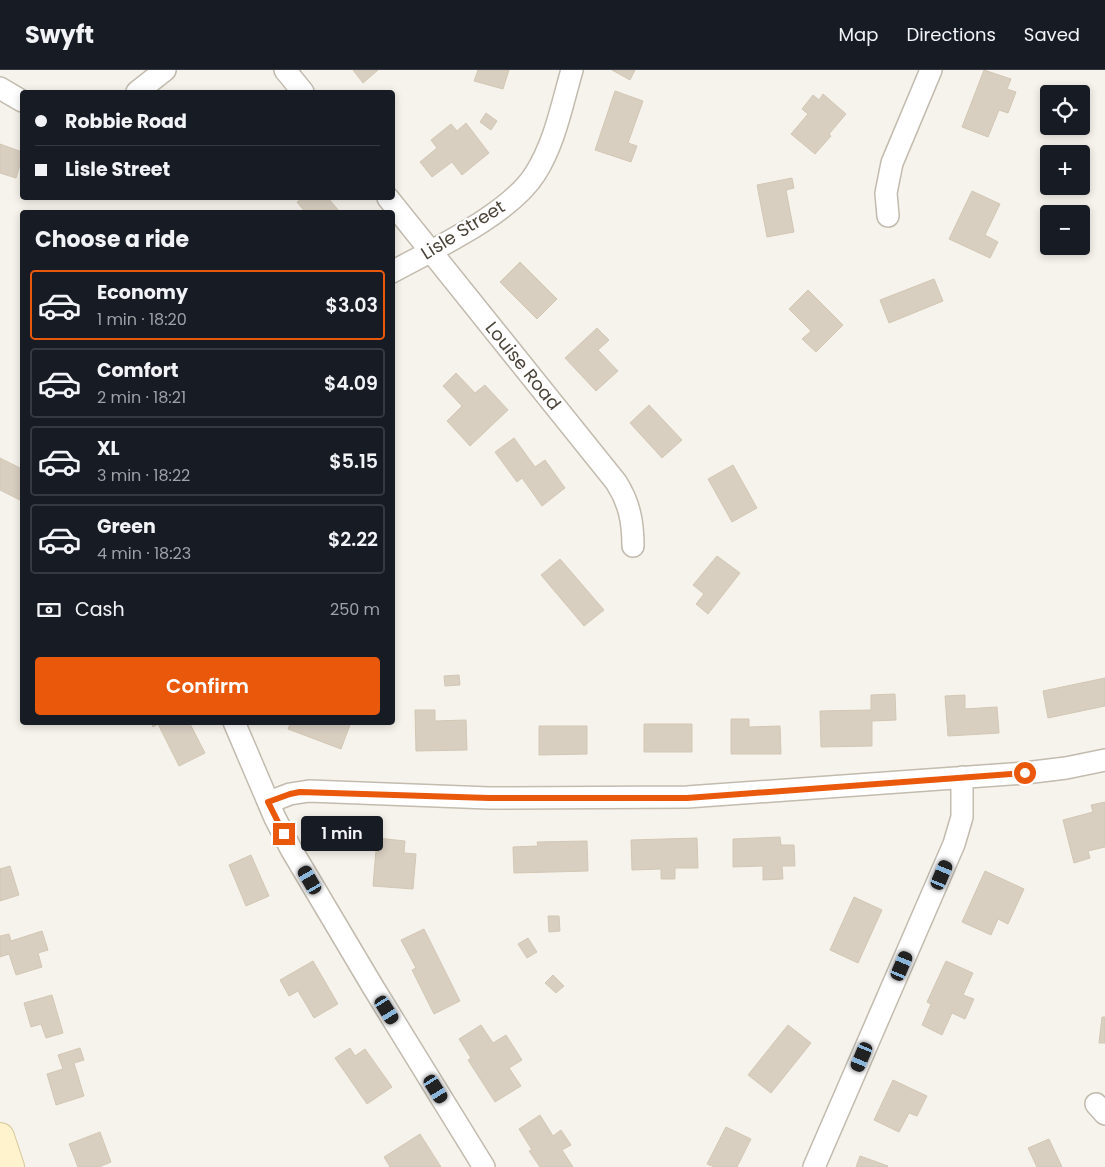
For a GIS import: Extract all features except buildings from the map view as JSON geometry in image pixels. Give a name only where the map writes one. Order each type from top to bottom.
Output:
[{"type":"main road","points":[[0,1137],[10,1167]]},
{"type":"street","points":[[140,90],[165,70]]},
{"type":"street","points":[[284,70],[301,90]]},
{"type":"street","name":"Lisle Street","points":[[395,270],[490,216],[514,198],[529,182],[536,174],[551,141],[572,70]]},
{"type":"street","points":[[888,216],[886,193],[892,163],[931,70]]},
{"type":"street","points":[[0,88],[20,101]]},
{"type":"street","name":"Louise Road","points":[[390,200],[616,482],[632,516],[633,546]]},
{"type":"street","points":[[235,725],[268,802],[292,849],[363,971],[484,1167]]},
{"type":"street","points":[[268,802],[290,794],[309,791],[489,798],[687,798],[1039,772],[1105,760]]},
{"type":"street","points":[[814,1167],[954,844],[962,817],[962,777]]},
{"type":"route","points":[[284,834],[268,802],[290,794],[309,791],[489,798],[687,798],[1025,773]]}]
